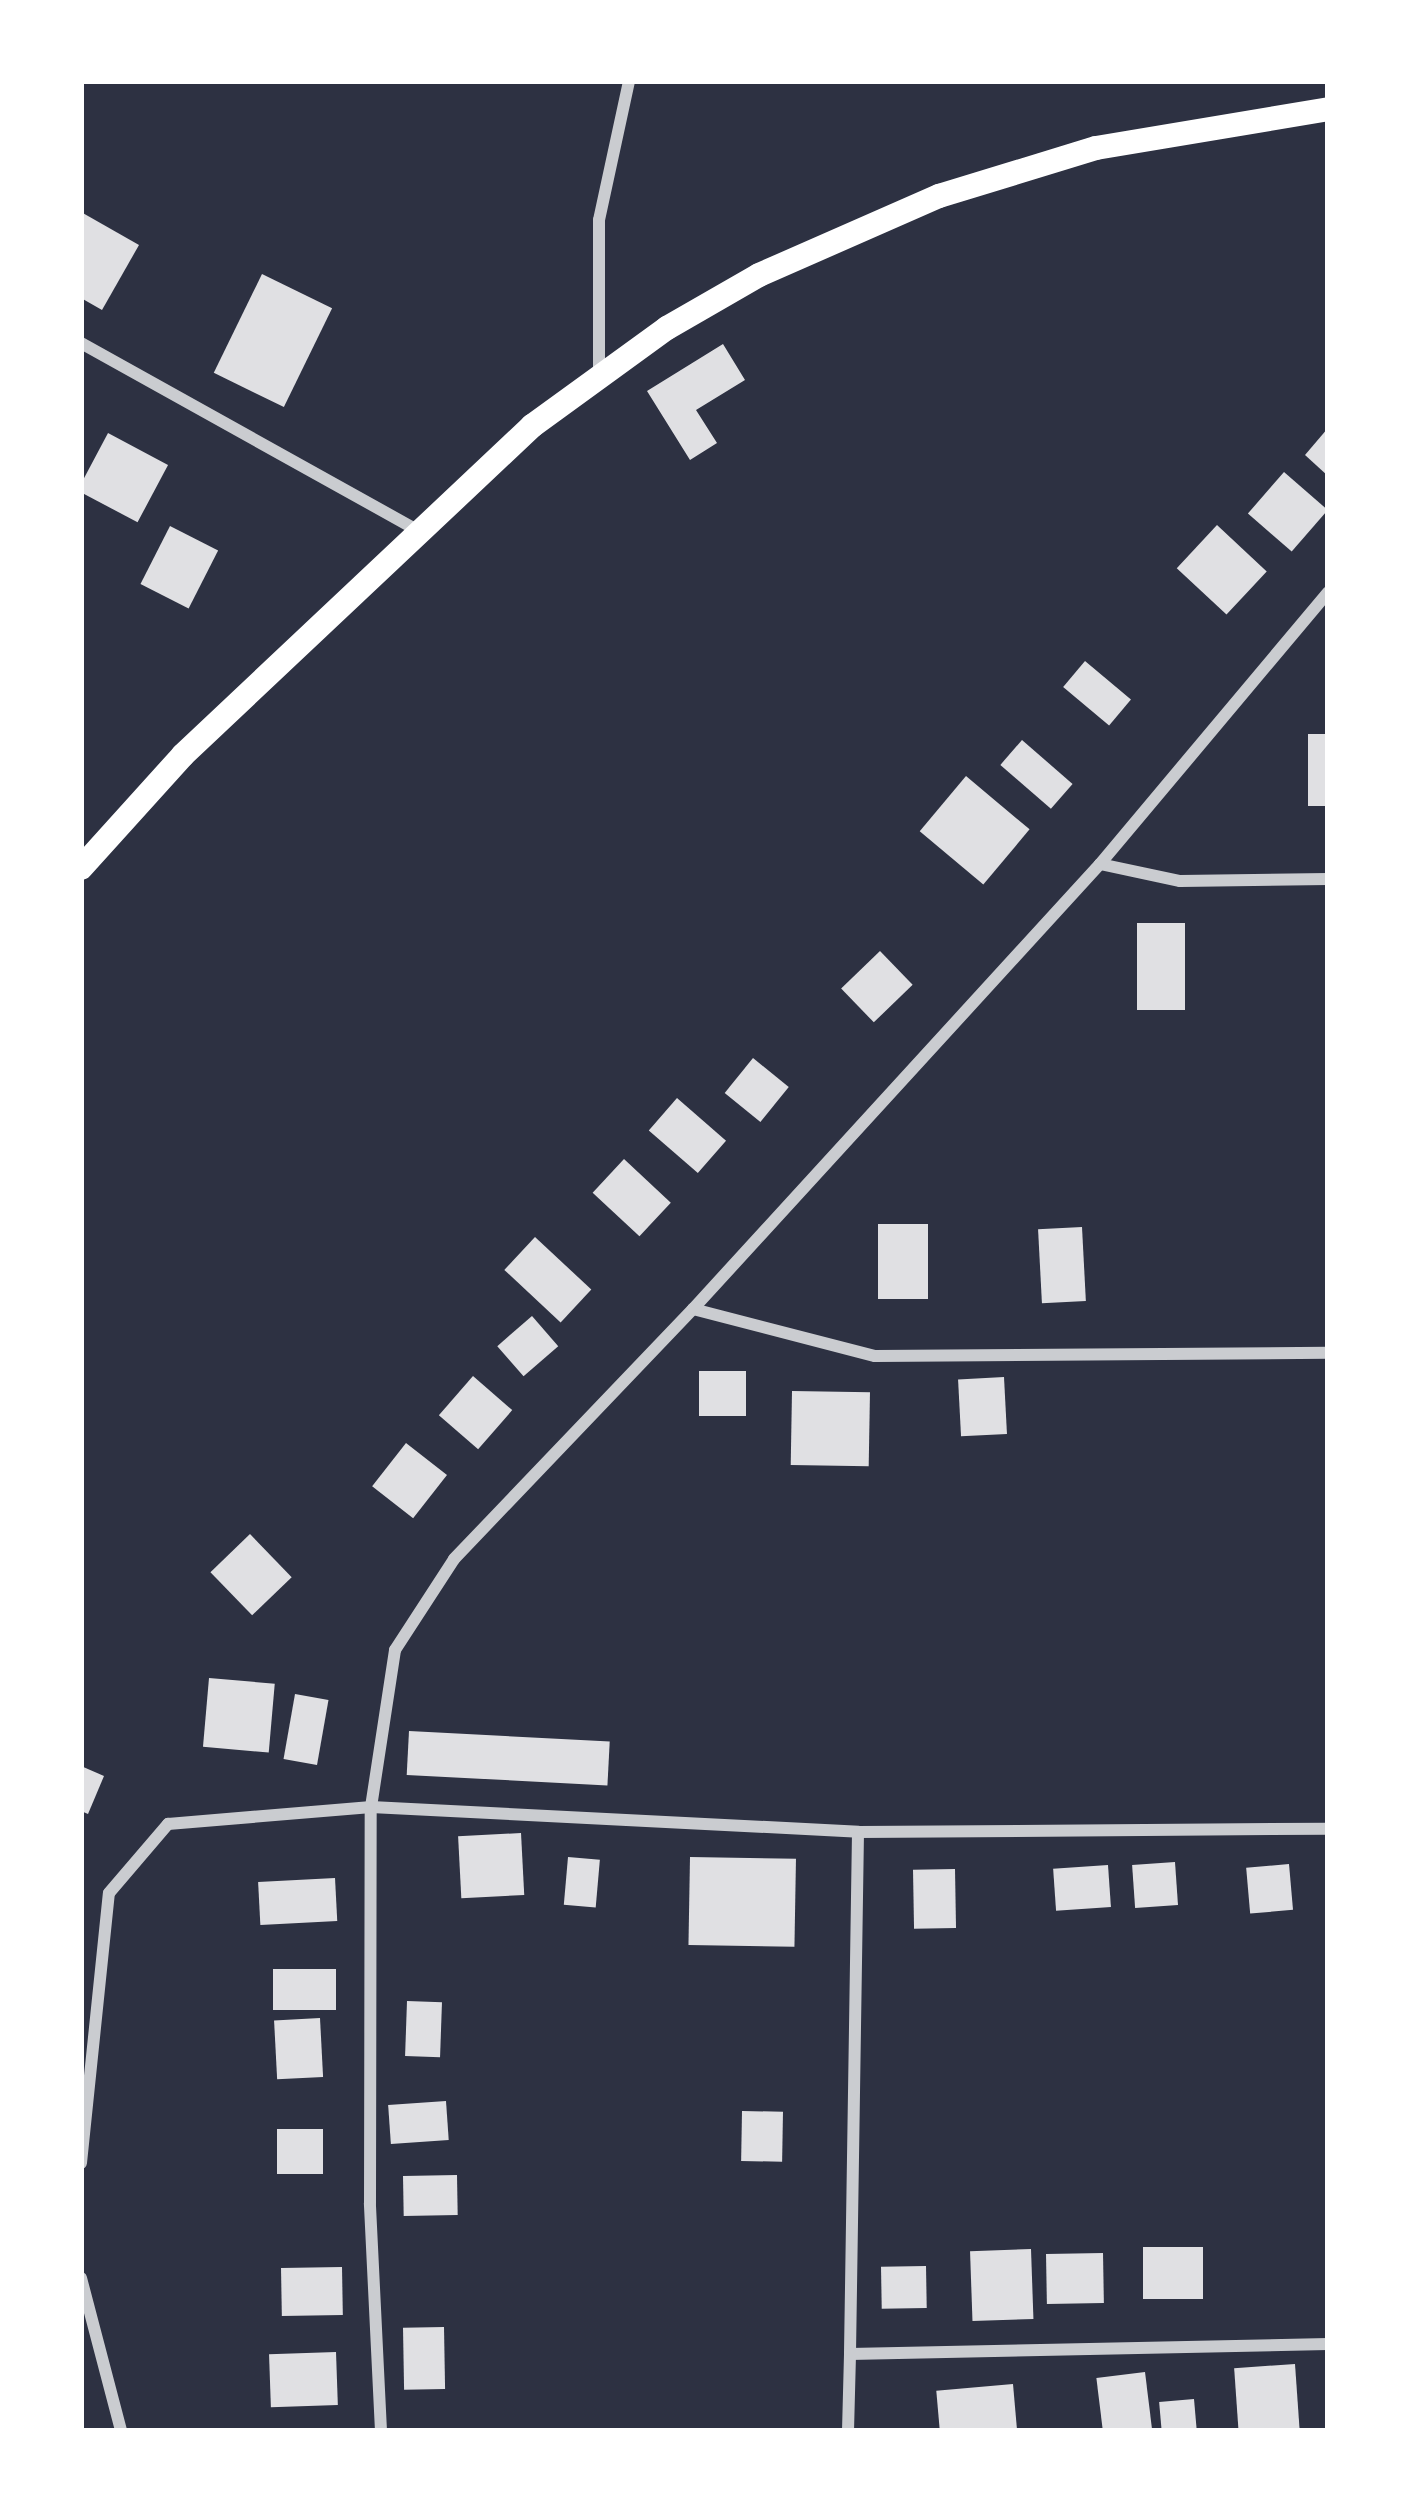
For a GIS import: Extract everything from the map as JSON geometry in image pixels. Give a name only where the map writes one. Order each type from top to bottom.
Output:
[{"type":"main road","points":[[81,868],[183,755],[532,426],[599,373],[759,275],[938,196],[1096,148],[1328,109]]},
{"type":"street","points":[[599,373],[599,220],[629,81]]},
{"type":"street","points":[[81,343],[422,532]]},
{"type":"street","points":[[381,2431],[370,2203],[371,1807],[395,1650],[454,1558],[693,1309],[1100,864],[1328,592]]},
{"type":"street","points":[[1100,864],[1180,881],[1328,879]]},
{"type":"street","points":[[693,1309],[875,1357],[1328,1353]]},
{"type":"street","points":[[81,2163],[109,1893],[168,1823],[371,1807],[858,1832],[1328,1829]]},
{"type":"street","points":[[848,2431],[858,1832]]},
{"type":"street","points":[[81,2278],[121,2431]]},
{"type":"street","points":[[850,2354],[1328,2344]]},
{"type":"building","points":[[81,212],[139,245],[102,310],[81,298]]},
{"type":"building","points":[[262,274],[332,308],[284,407],[214,373]]},
{"type":"building","points":[[723,344],[745,380],[696,410],[717,443],[690,460],[647,391]]},
{"type":"building","points":[[1328,428],[1328,476],[1305,455]]},
{"type":"building","points":[[108,433],[168,465],[138,522],[81,492]]},
{"type":"building","points":[[1284,472],[1328,510],[1292,552],[1248,514]]},
{"type":"building","points":[[1217,525],[1267,571],[1226,615],[1177,568]]},
{"type":"building","points":[[170,526],[218,551],[189,608],[140,584]]},
{"type":"building","points":[[1085,661],[1131,700],[1109,726],[1063,687]]},
{"type":"building","points":[[1308,734],[1328,734],[1328,806],[1308,806]]},
{"type":"building","points":[[1022,740],[1073,784],[1051,809],[1000,765]]},
{"type":"building","points":[[966,776],[1030,829],[983,885],[920,831]]},
{"type":"building","points":[[1137,923],[1185,923],[1185,1010],[1137,1010]]},
{"type":"building","points":[[880,951],[913,985],[874,1022],[841,989]]},
{"type":"building","points":[[753,1058],[789,1087],[760,1122],[725,1093]]},
{"type":"building","points":[[677,1098],[726,1141],[698,1173],[649,1130]]},
{"type":"building","points":[[624,1159],[671,1203],[639,1236],[593,1193]]},
{"type":"building","points":[[878,1224],[928,1224],[928,1299],[878,1299]]},
{"type":"building","points":[[1082,1227],[1086,1301],[1042,1303],[1038,1229]]},
{"type":"building","points":[[535,1237],[591,1290],[561,1322],[504,1270]]},
{"type":"building","points":[[532,1316],[558,1346],[524,1376],[497,1346]]},
{"type":"building","points":[[699,1371],[746,1371],[746,1416],[699,1416]]},
{"type":"building","points":[[473,1376],[512,1410],[478,1449],[439,1415]]},
{"type":"building","points":[[1004,1377],[1007,1434],[961,1436],[958,1379]]},
{"type":"building","points":[[792,1391],[870,1392],[869,1466],[791,1465]]},
{"type":"building","points":[[406,1443],[447,1475],[413,1518],[372,1486]]},
{"type":"building","points":[[250,1534],[292,1577],[252,1615],[210,1572]]},
{"type":"building","points":[[209,1678],[275,1684],[269,1752],[203,1747]]},
{"type":"building","points":[[295,1694],[328,1700],[317,1765],[284,1759]]},
{"type":"building","points":[[409,1731],[610,1742],[607,1785],[407,1775]]},
{"type":"building","points":[[81,1766],[104,1776],[88,1814],[81,1811]]},
{"type":"building","points":[[521,1833],[524,1895],[461,1898],[458,1836]]},
{"type":"building","points":[[568,1857],[600,1860],[596,1908],[564,1905]]},
{"type":"building","points":[[690,1857],[796,1859],[794,1947],[688,1945]]},
{"type":"building","points":[[1175,1862],[1178,1905],[1135,1908],[1132,1865]]},
{"type":"building","points":[[1289,1864],[1293,1910],[1250,1914],[1246,1868]]},
{"type":"building","points":[[1108,1865],[1111,1907],[1056,1911],[1053,1869]]},
{"type":"building","points":[[955,1869],[956,1928],[914,1929],[913,1870]]},
{"type":"building","points":[[335,1878],[337,1921],[260,1925],[258,1882]]},
{"type":"building","points":[[273,1969],[336,1969],[336,2010],[273,2010]]},
{"type":"building","points":[[407,2001],[442,2002],[440,2057],[405,2056]]},
{"type":"building","points":[[320,2018],[323,2077],[277,2079],[274,2020]]},
{"type":"building","points":[[446,2101],[449,2140],[391,2144],[388,2105]]},
{"type":"building","points":[[742,2111],[783,2112],[782,2162],[741,2161]]},
{"type":"building","points":[[277,2129],[323,2129],[323,2174],[277,2174]]},
{"type":"building","points":[[457,2175],[458,2215],[404,2216],[403,2176]]},
{"type":"building","points":[[1143,2247],[1203,2247],[1203,2299],[1143,2299]]},
{"type":"building","points":[[1031,2249],[1033,2319],[972,2321],[970,2251]]},
{"type":"building","points":[[1103,2253],[1104,2303],[1047,2304],[1046,2254]]},
{"type":"building","points":[[926,2266],[927,2308],[882,2309],[881,2267]]},
{"type":"building","points":[[342,2267],[343,2315],[282,2316],[281,2268]]},
{"type":"building","points":[[444,2327],[445,2389],[404,2390],[403,2328]]},
{"type":"building","points":[[336,2352],[338,2405],[271,2407],[269,2354]]},
{"type":"building","points":[[1295,2364],[1300,2431],[1239,2431],[1234,2368]]},
{"type":"building","points":[[1145,2372],[1152,2431],[1103,2431],[1096,2378]]},
{"type":"building","points":[[1013,2384],[1017,2431],[940,2431],[936,2391]]},
{"type":"building","points":[[1194,2399],[1197,2431],[1162,2431],[1159,2402]]}]
